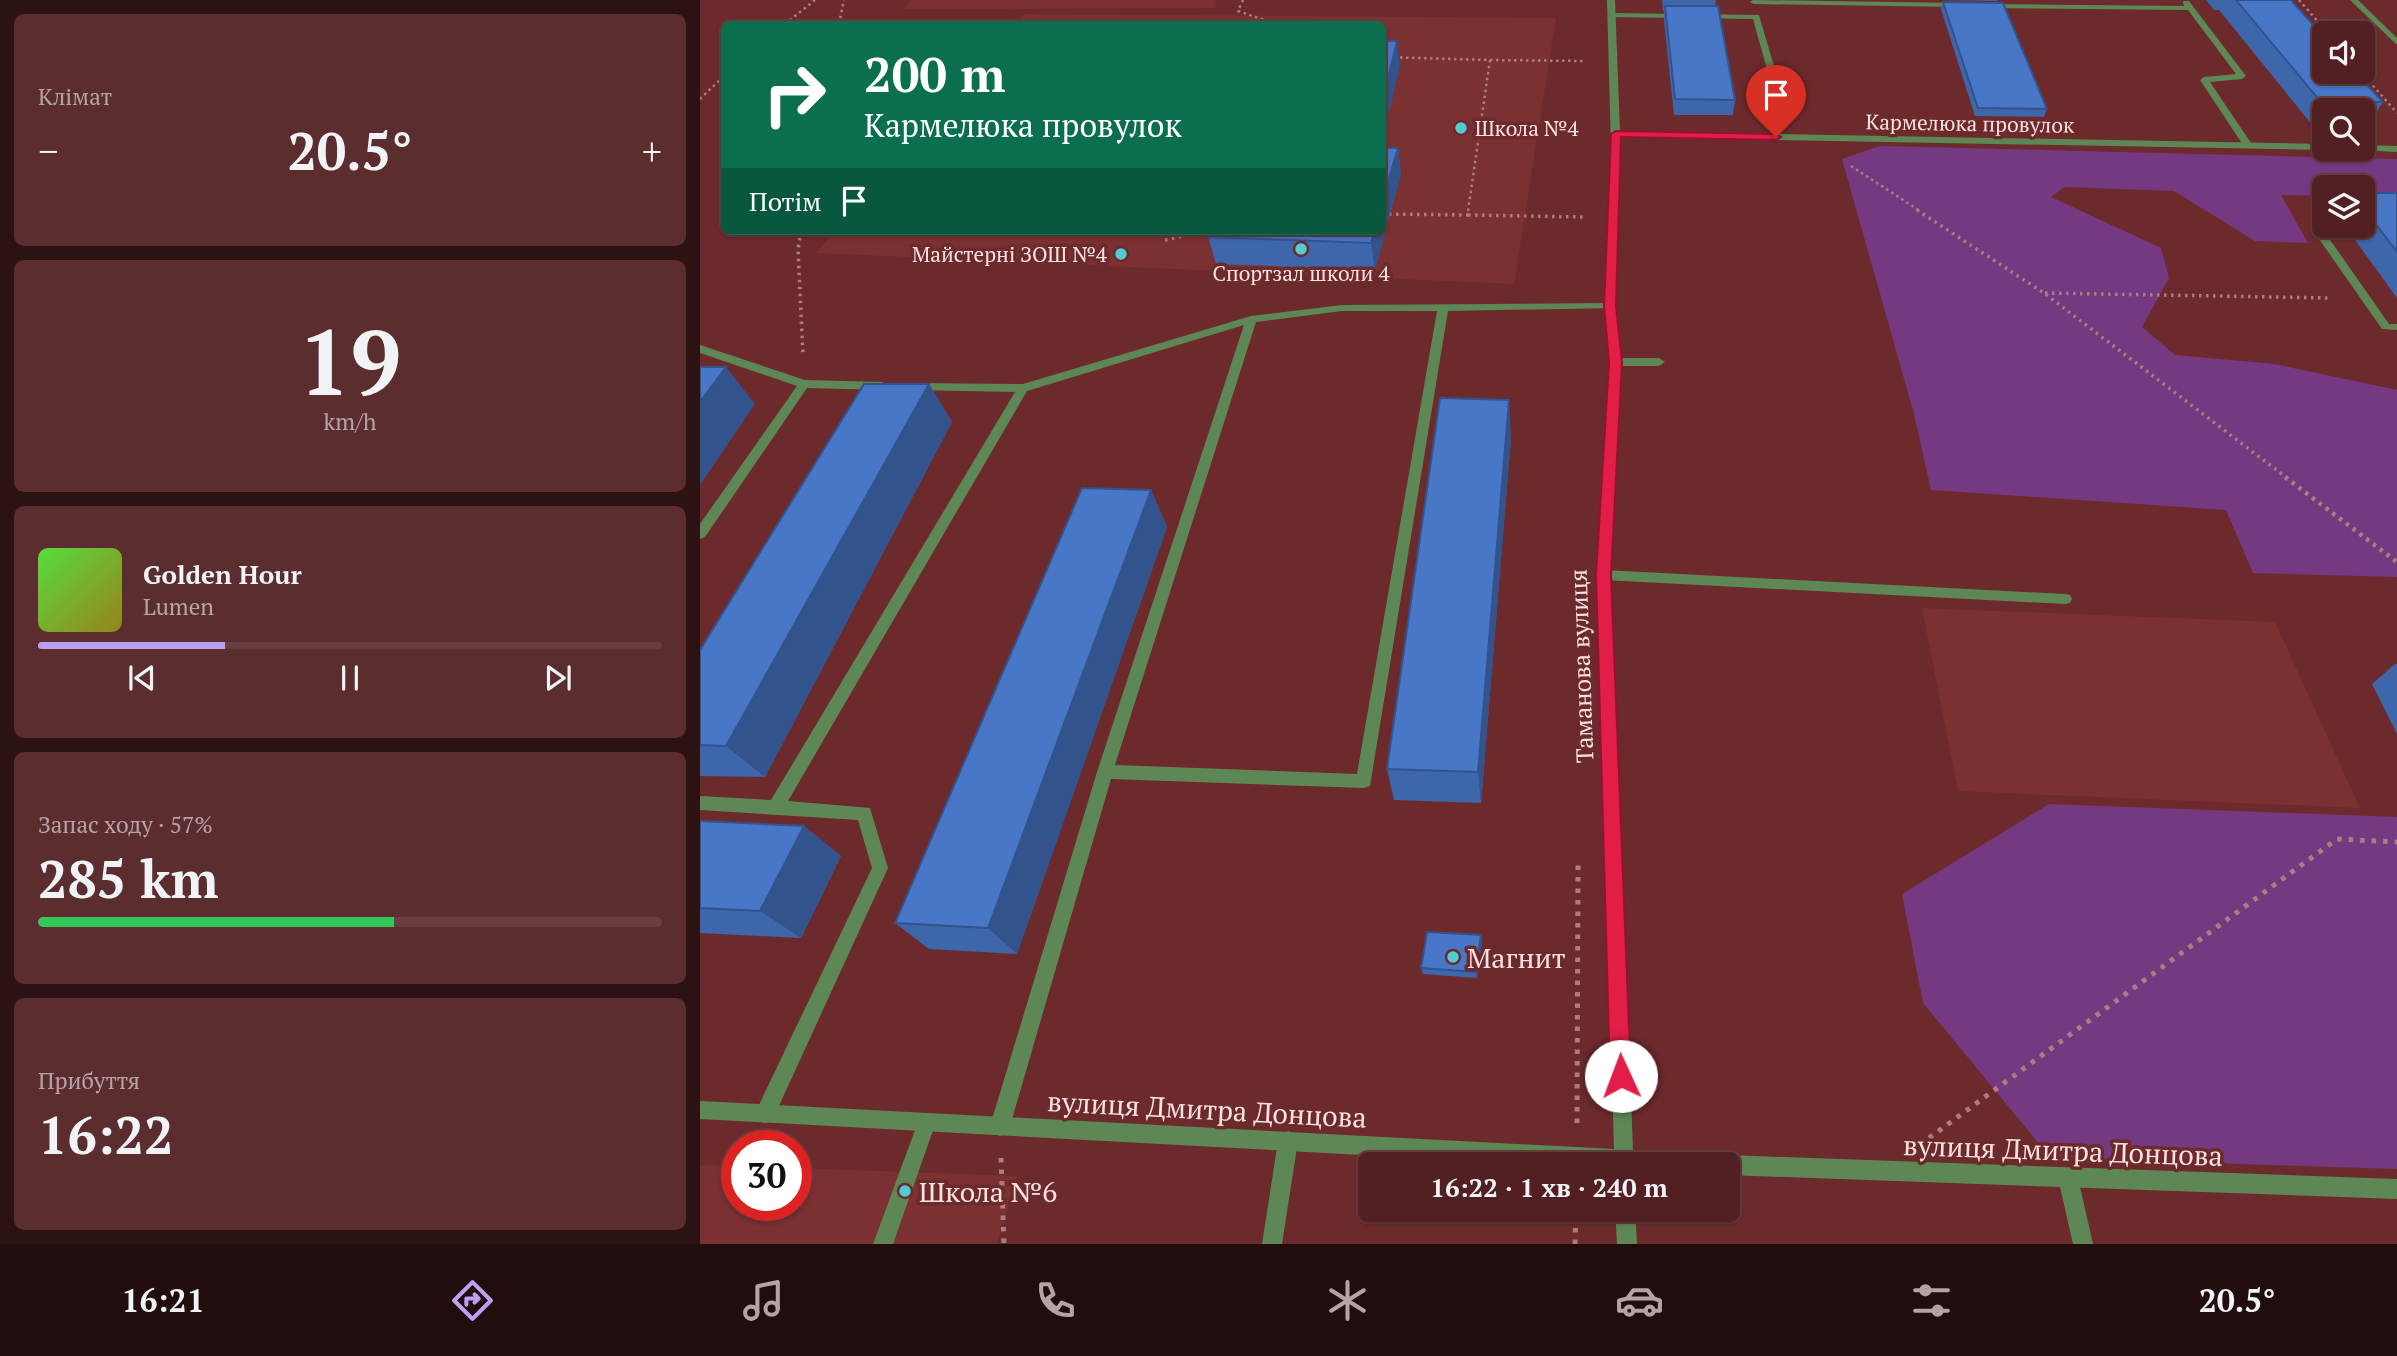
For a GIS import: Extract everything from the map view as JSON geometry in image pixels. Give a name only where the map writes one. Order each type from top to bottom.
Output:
[{"type":"street","points":[[2184,0],[2242,76],[2204,80],[2248,146]]},
{"type":"street","points":[[2354,0],[2397,43]]},
{"type":"street","points":[[1772,73],[1754,1],[2190,8]]},
{"type":"street","points":[[1609,5],[1756,17]]},
{"type":"street","name":"Таманова вулиця","points":[[1609,5],[1616,134],[1610,306],[1615,362],[1604,575],[1624,1152]]},
{"type":"street","name":"Кармелюка провулок","points":[[1616,134],[2312,147]]},
{"type":"street","points":[[2375,148],[2397,149]]},
{"type":"street","points":[[2324,238],[2386,327],[2397,327]]},
{"type":"street","points":[[700,349],[804,384],[1023,388],[1251,319],[1342,308],[1610,306]]},
{"type":"street","points":[[1105,772],[1364,781],[1443,309]]},
{"type":"street","points":[[1000,1126],[1105,772],[1251,319]]},
{"type":"street","points":[[1615,362],[1659,362]]},
{"type":"street","points":[[700,534],[804,384]]},
{"type":"street","points":[[776,807],[1023,388]]},
{"type":"street","points":[[1604,575],[2065,599]]},
{"type":"street","points":[[700,803],[864,813],[880,868],[765,1114]]},
{"type":"street","name":"вулиця Дмитра Донцова","points":[[700,1111],[1464,1152]]},
{"type":"street","points":[[883,1244],[927,1122]]},
{"type":"street","points":[[1272,1244],[1288,1141]]},
{"type":"street","name":"вулиця Дмитра Донцова","points":[[1740,1165],[2397,1189]]},
{"type":"street","points":[[2068,1178],[2083,1244]]},
{"type":"street","points":[[1626,1222],[1627,1244]]},
{"type":"path","points":[[789,21],[814,0]]},
{"type":"path","points":[[840,21],[844,0]]},
{"type":"path","points":[[1243,0],[1238,11],[1267,21]]},
{"type":"path","points":[[2299,0],[2317,21]]},
{"type":"path","points":[[1386,57],[1584,61]]},
{"type":"path","points":[[1468,215],[1490,60]]},
{"type":"path","points":[[700,99],[721,79]]},
{"type":"path","points":[[2372,84],[2397,113]]},
{"type":"path","points":[[1843,161],[2044,293],[2397,562]]},
{"type":"path","points":[[1386,214],[1583,217]]},
{"type":"path","points":[[800,235],[798,250],[804,384]]},
{"type":"path","points":[[1165,240],[1187,235]]},
{"type":"path","points":[[2044,293],[2367,299]]},
{"type":"path","points":[[1928,1140],[2337,839],[2397,842]]},
{"type":"path","points":[[1000,1126],[1004,1244]]},
{"type":"path","points":[[1575,1244],[1576,1222]]},
{"type":"shaded area","points":[[911,0],[1217,0],[1215,8],[904,9]]},
{"type":"shaded area","name":"Школа №4","points":[[1024,14],[1556,18],[1514,284],[816,253],[832,235],[1386,235],[1386,21],[1018,21]]},
{"type":"shaded area","points":[[1880,146],[2312,157],[2312,161],[2397,159],[2397,198],[2375,197],[2375,175],[2312,175],[2312,196],[2281,195],[2308,243],[2255,241],[2174,191],[2064,187],[2051,197],[2161,248],[2169,278],[2142,327],[2175,355],[2274,364],[2397,390],[2397,577],[2253,573],[2226,510],[1931,490],[1914,414],[1842,159]]},
{"type":"shaded area","points":[[1922,608],[2275,622],[2360,808],[1958,791]]},
{"type":"shaded area","points":[[2049,804],[2397,817],[2397,1169],[2051,1158],[1923,1003],[1902,894]]},
{"type":"shaded area","name":"Школа №6","points":[[700,1165],[721,1166],[721,1221],[812,1221],[812,1169],[1017,1176],[997,1244],[700,1244]]},
{"type":"building","points":[[2236,0],[2291,0],[2312,24],[2312,84],[2366,84],[2383,102],[2375,102],[2375,98],[2318,98]]},
{"type":"building","points":[[1943,2],[2003,3],[2047,109],[1978,108]]},
{"type":"building","points":[[1665,6],[1718,6],[1735,100],[1675,99]]},
{"type":"building","points":[[1386,41],[1397,41],[1386,86]]},
{"type":"building","points":[[1386,148],[1398,148],[1386,188]]},
{"type":"building","points":[[2375,193],[2397,193],[2397,252],[2375,223]]},
{"type":"building","points":[[1209,235],[1373,235],[1371,243],[1208,237]]},
{"type":"building","points":[[700,367],[726,367],[700,402]]},
{"type":"building","points":[[864,384],[929,384],[726,746],[700,745],[700,650]]},
{"type":"building","points":[[1440,398],[1509,400],[1478,772],[1387,769]]},
{"type":"building","points":[[1082,488],[1151,490],[988,928],[895,923]]},
{"type":"building","points":[[700,821],[804,826],[760,911],[700,908]]},
{"type":"building","name":"Магнит","points":[[1427,932],[1481,935],[1476,972],[1421,968]]},
{"type":"place","name":"Школа №4","points":[[1461,128]]},
{"type":"place","name":"Спортзал школи 4","points":[[1301,249]]},
{"type":"place","name":"Майстерні ЗОШ №4","points":[[1121,254]]},
{"type":"place","name":"Магнит","points":[[1453,957]]},
{"type":"place","name":"Школа №6","points":[[905,1191]]},
{"type":"route","points":[[1621,1076],[1604,575],[1615,362],[1610,306],[1616,134],[1776,137]]}]
